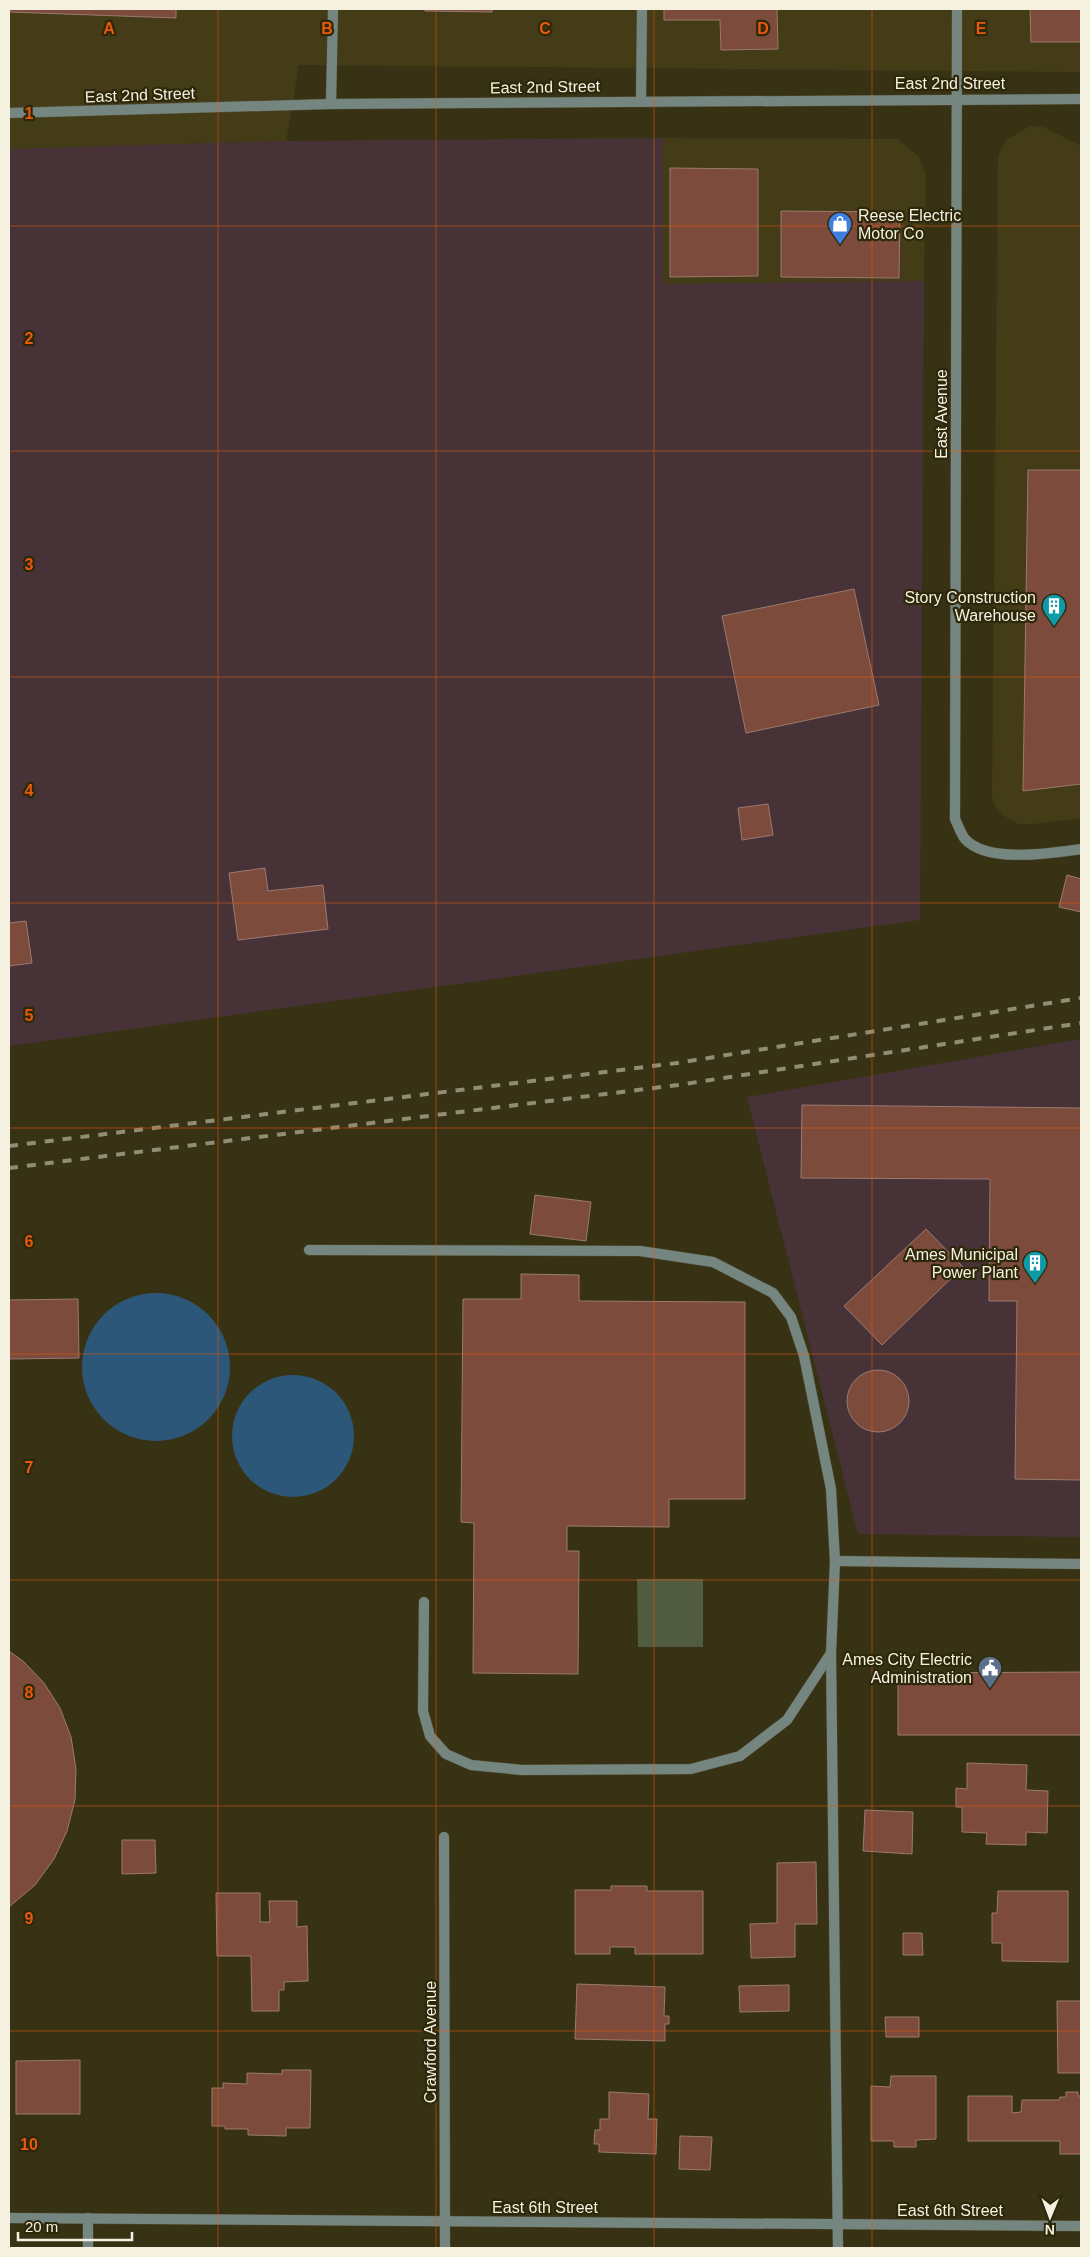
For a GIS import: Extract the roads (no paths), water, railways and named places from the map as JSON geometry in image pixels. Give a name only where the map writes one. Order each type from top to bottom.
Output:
[{"type":"street","points":[[331,104],[333,9]]},
{"type":"street","points":[[641,101],[642,9]]},
{"type":"street","name":"East Avenue","points":[[956,9],[955,819],[965,839],[982,850],[1013,855],[1081,849]]},
{"type":"street","name":"East 2nd Street","points":[[9,113],[331,104],[956,98],[1081,99]]},
{"type":"street","points":[[309,1250],[640,1251],[713,1262],[773,1292],[791,1317],[804,1356],[831,1490],[835,1561],[831,1653],[838,2248]]},
{"type":"street","points":[[835,1561],[1081,1564]]},
{"type":"street","points":[[424,1602],[423,1711],[430,1736],[446,1754],[471,1765],[488,1768],[522,1770],[691,1769],[740,1756],[787,1720],[831,1653]]},
{"type":"street","name":"Crawford Avenue","points":[[444,1837],[446,2248]]},
{"type":"street","name":"East 6th Street","points":[[9,2218],[1081,2226]]},
{"type":"street","points":[[88,2218],[88,2248]]},
{"type":"water","points":[[156,1293],[184,1298],[197,1305],[208,1315],[218,1326],[225,1339],[230,1367],[225,1395],[218,1408],[208,1419],[197,1429],[184,1436],[156,1441],[128,1436],[115,1429],[104,1419],[94,1408],[87,1395],[82,1367],[87,1339],[94,1326],[104,1315],[115,1305],[128,1298]]},
{"type":"water","points":[[293,1375],[305,1376],[316,1380],[336,1393],[349,1413],[353,1424],[353,1448],[349,1459],[336,1479],[316,1492],[305,1496],[293,1497],[281,1496],[270,1492],[250,1479],[237,1459],[233,1448],[232,1436],[233,1424],[237,1413],[250,1393],[270,1380],[281,1376]]},
{"type":"railway","points":[[9,1146],[677,1063],[1081,998]]},
{"type":"railway","points":[[9,1168],[678,1085],[1081,1023]]},
{"type":"place","name":"Reese Electric Motor Co","points":[[840,245]]},
{"type":"place","name":"Story Construction Warehouse","points":[[1054,627]]},
{"type":"place","name":"Ames Municipal Power Plant","points":[[1035,1284]]},
{"type":"place","name":"Ames City Electric Administration","points":[[990,1689]]}]
